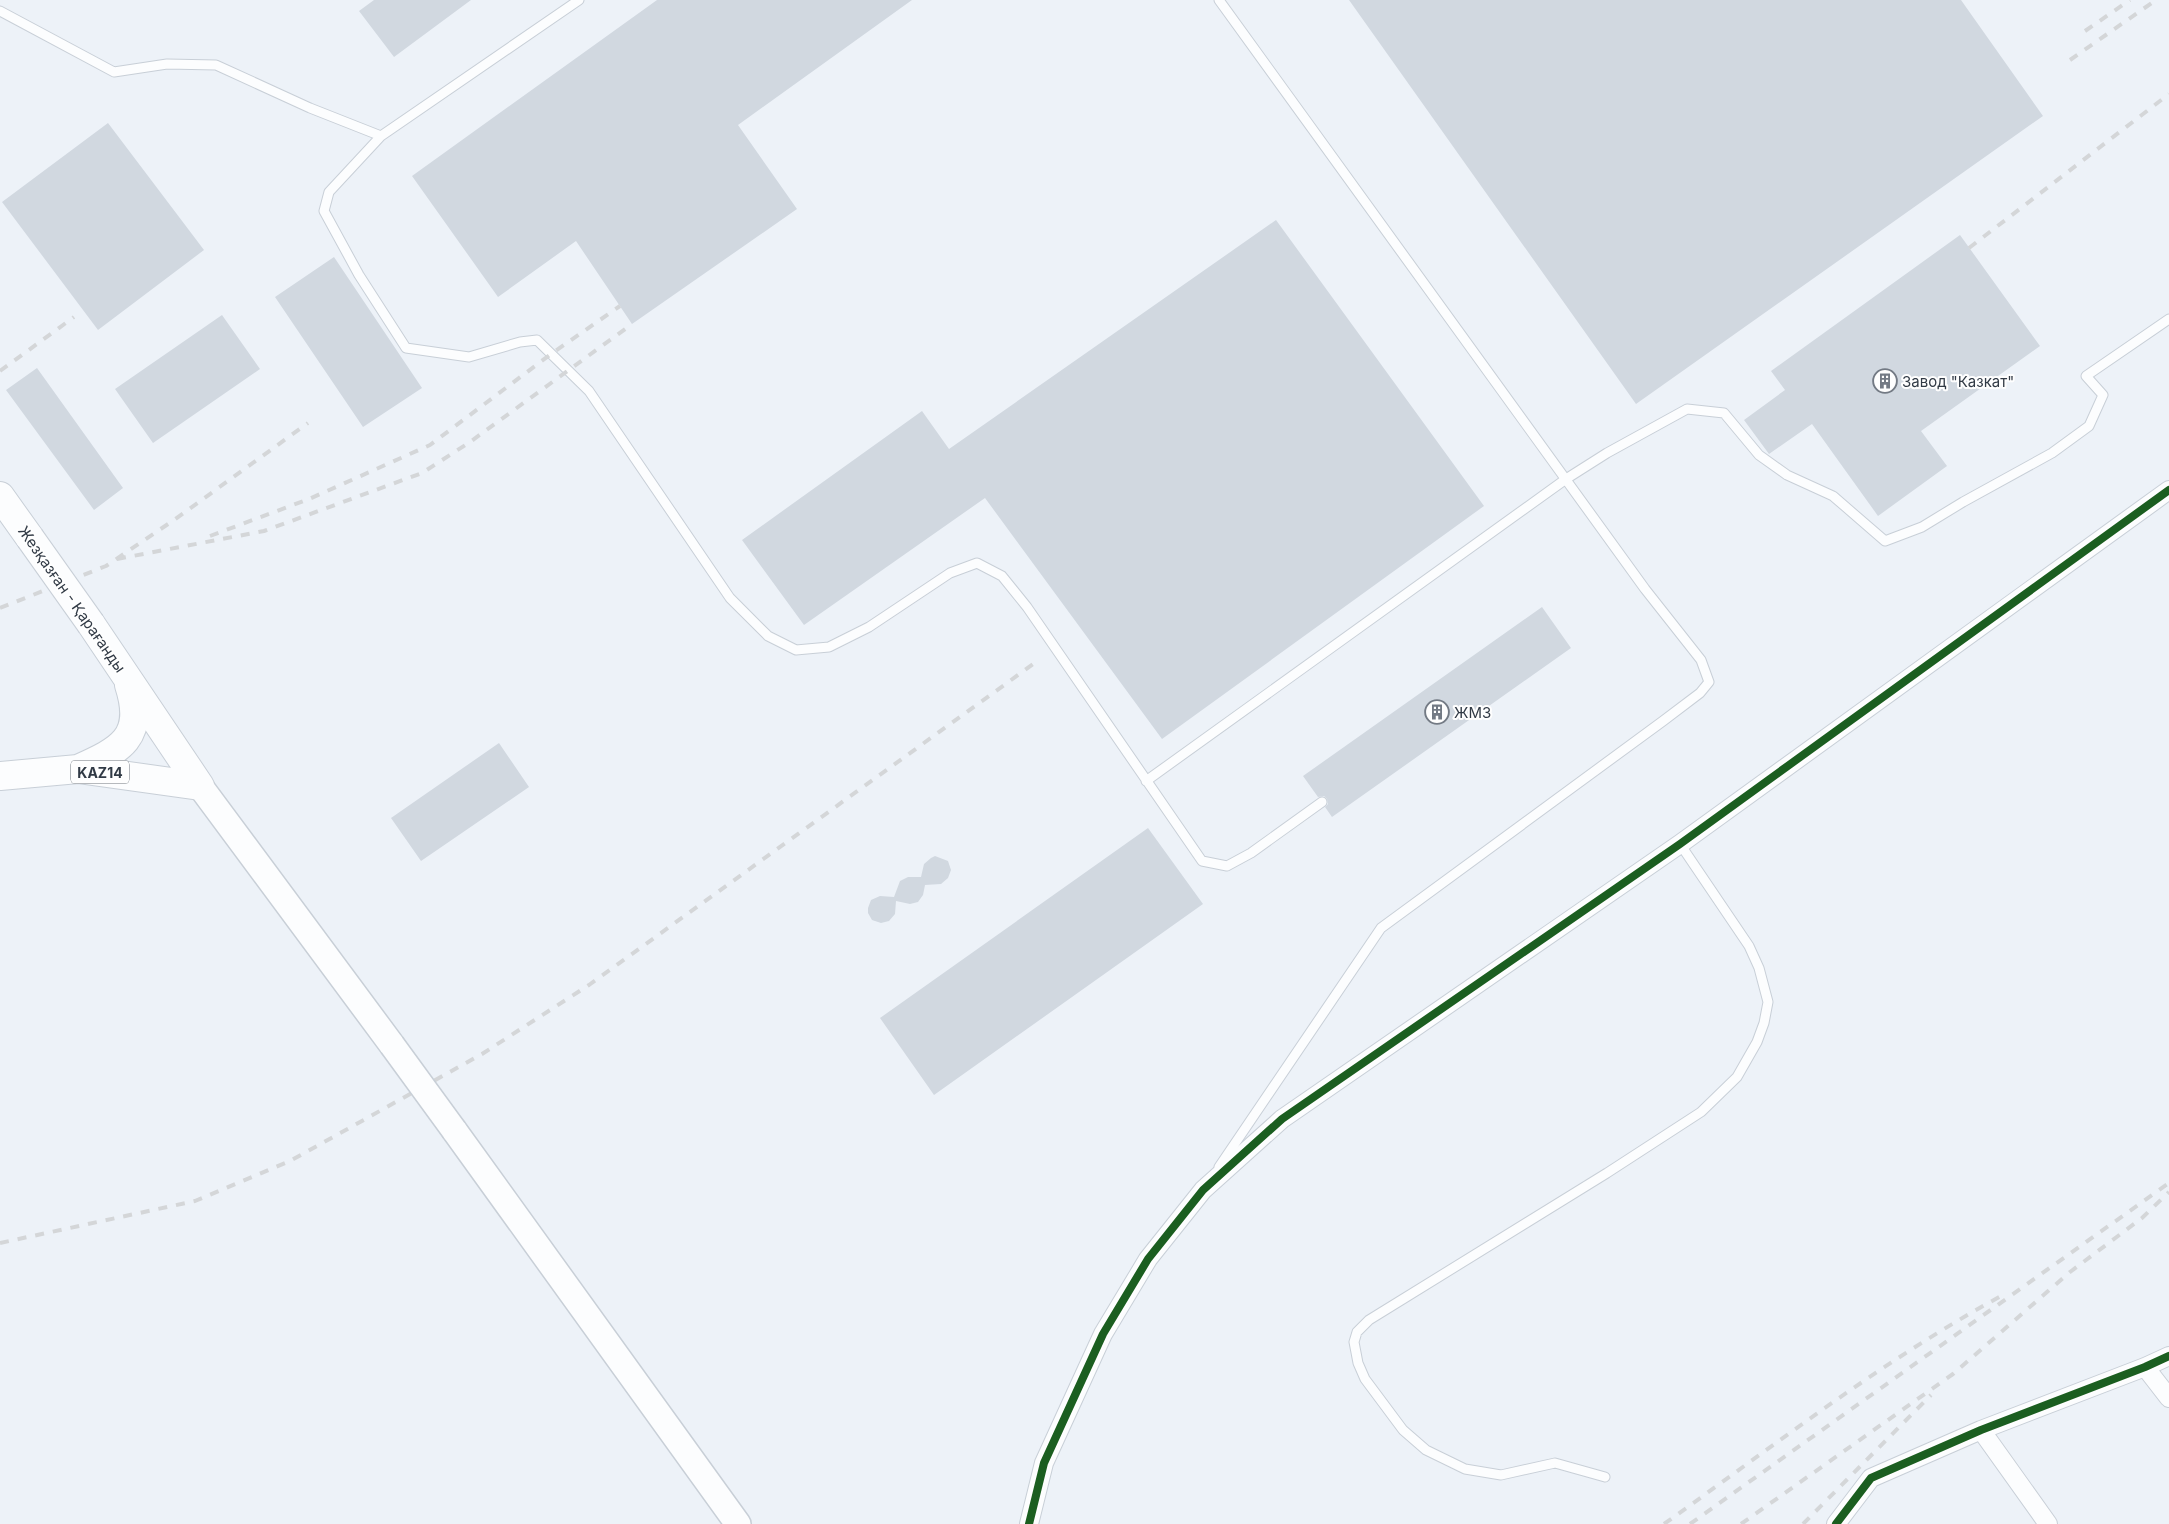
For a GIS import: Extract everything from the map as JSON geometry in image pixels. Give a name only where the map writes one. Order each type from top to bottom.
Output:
[{"type":"highway","name":"Жезқазған - Қарағанды","points":[[0,496],[91,624],[200,786]]},
{"type":"highway","name":"Жезқазған - Қарағанды","points":[[78,769],[110,755],[126,742],[135,720],[135,703],[126,677]]},
{"type":"highway","name":"Жезқазған - Қарағанды","points":[[0,776],[78,769],[200,786]]},
{"type":"main road","points":[[200,786],[454,1130],[738,1524]]},
{"type":"street","points":[[1029,1524],[1044,1462],[1103,1334],[1148,1259],[1203,1190],[1282,1119],[1680,844],[2169,490]]},
{"type":"street","points":[[1836,1524],[1871,1478],[1981,1430],[2169,1356]]},
{"type":"street","points":[[2145,1367],[2169,1398]]},
{"type":"street","points":[[1981,1430],[2048,1524]]},
{"type":"lane","points":[[579,0],[381,136],[328,192],[324,211],[359,275],[406,348],[469,357],[520,342],[537,340],[589,391],[730,598],[768,636],[796,650],[829,647],[869,627],[950,573],[977,563],[1002,576],[1028,607],[1202,861],[1227,866],[1251,853],[1322,802]]},
{"type":"lane","points":[[1203,1190],[1381,928],[1655,727],[1700,693],[1709,682],[1701,660],[1645,588],[1219,0]]},
{"type":"lane","points":[[0,11],[114,72],[167,64],[216,65],[310,108],[381,136]]},
{"type":"lane","points":[[1146,781],[1566,479],[1607,453],[1687,409],[1724,413],[1759,456],[1786,476],[1833,496],[1885,541],[1922,528],[1963,502],[2052,453],[2089,426],[2103,396],[2086,376],[2169,319]]},
{"type":"lane","points":[[1605,1477],[1555,1464],[1501,1475],[1465,1469],[1426,1450],[1403,1430],[1365,1379],[1358,1363],[1354,1342],[1357,1332],[1369,1320],[1607,1173],[1701,1112],[1737,1077],[1757,1042],[1764,1023],[1768,1002],[1759,968],[1749,946],[1680,844]]},
{"type":"building","points":[[374,0],[471,0],[394,57],[359,11]]},
{"type":"building","points":[[657,0],[912,0],[738,125],[797,209],[632,324],[576,241],[498,297],[412,176]]},
{"type":"building","points":[[1349,0],[1961,0],[2043,116],[1636,404]]},
{"type":"building","points":[[108,123],[204,250],[98,330],[2,202]]},
{"type":"building","points":[[1276,220],[1484,506],[1162,739],[985,498],[804,625],[742,540],[922,411],[949,449]]},
{"type":"building","name":"Завод \"Казкат\"","points":[[1960,235],[2040,346],[1921,431],[1947,466],[1878,516],[1812,424],[1769,454],[1744,420],[1785,390],[1771,371]]},
{"type":"building","points":[[334,257],[422,388],[363,427],[275,297]]},
{"type":"building","points":[[222,315],[260,369],[153,443],[115,389]]},
{"type":"building","points":[[37,368],[123,488],[94,510],[6,390]]},
{"type":"building","name":"ЖМЗ","points":[[1542,607],[1571,648],[1332,817],[1325,807],[1328,804],[1327,799],[1324,796],[1318,797],[1303,776]]},
{"type":"building","points":[[499,743],[529,787],[421,861],[391,818]]},
{"type":"building","points":[[1148,828],[1203,904],[934,1095],[880,1018]]},
{"type":"building","points":[[935,856],[948,861],[951,870],[948,878],[941,884],[925,885],[923,895],[918,902],[910,904],[896,901],[895,914],[889,921],[881,923],[872,920],[868,913],[871,900],[880,896],[894,897],[900,881],[908,877],[921,877],[924,864]]},
{"type":"railway","points":[[2085,31],[2130,0]]},
{"type":"railway","points":[[2070,60],[2156,0]]},
{"type":"railway","points":[[1969,248],[2169,94]]},
{"type":"railway","points":[[210,536],[309,499],[430,445],[551,354],[620,306]]},
{"type":"railway","points":[[0,371],[74,317]]},
{"type":"railway","points":[[117,559],[264,531],[422,473],[470,442],[632,324]]},
{"type":"railway","points":[[0,608],[106,566],[174,520],[308,423]]},
{"type":"railway","points":[[0,1243],[195,1201],[290,1161],[482,1054],[589,985],[1036,662]]},
{"type":"railway","points":[[1690,1524],[2169,1183]]},
{"type":"railway","points":[[1741,1524],[1953,1374],[2070,1272],[2142,1218],[2169,1192]]},
{"type":"railway","points":[[1664,1524],[1872,1375],[1959,1320],[2003,1295]]},
{"type":"railway","points":[[1803,1524],[1931,1395]]},
{"type":"cycle path","points":[[1029,1524],[1044,1463],[1103,1334],[1148,1259],[1203,1190],[1282,1119],[1680,844],[2169,490]]},
{"type":"cycle path","points":[[1836,1524],[1871,1478],[1981,1430],[2169,1356]]},
{"type":"place","name":"Завод \"Казкат\"","points":[[1885,381]]},
{"type":"place","name":"ЖМЗ","points":[[1437,712]]}]
